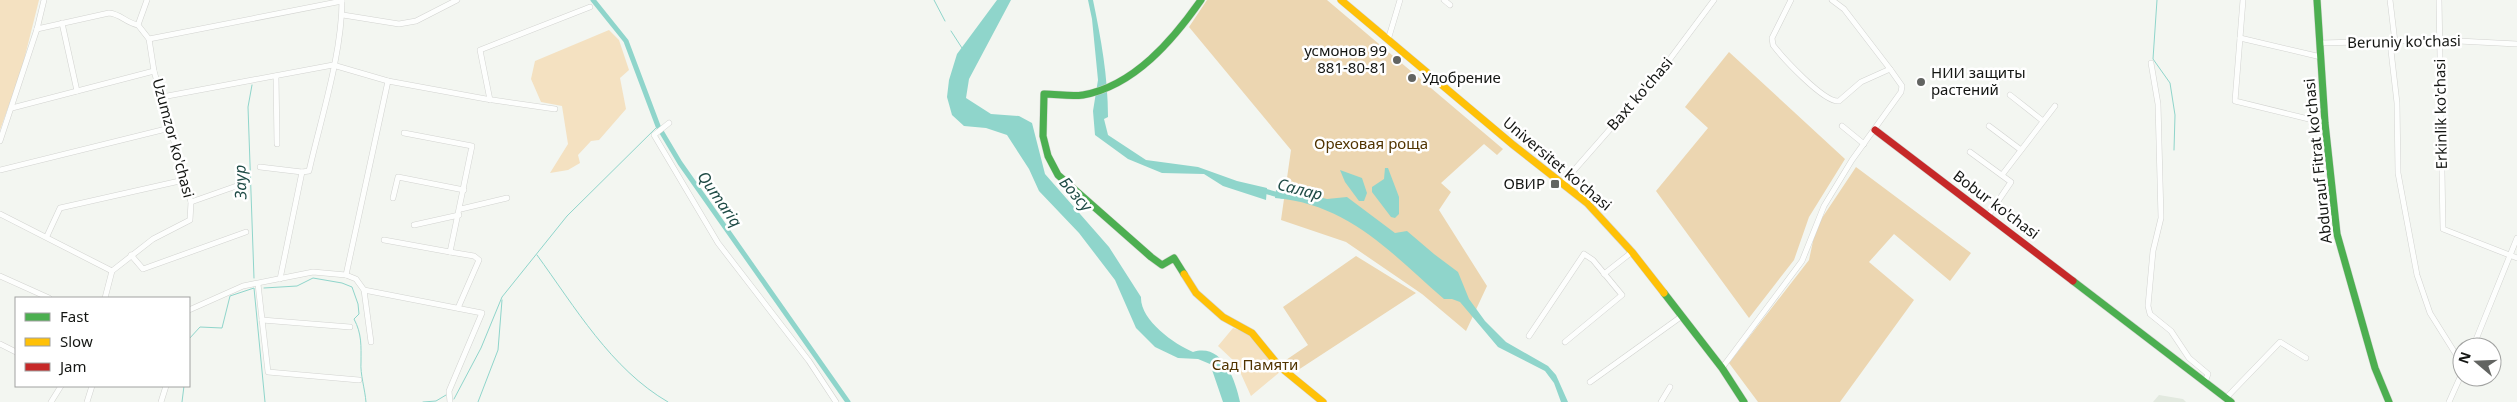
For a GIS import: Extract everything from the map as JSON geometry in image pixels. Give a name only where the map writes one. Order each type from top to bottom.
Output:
[{"type":"street","points":[[0,141],[37,30],[44,0]]},
{"type":"street","points":[[37,30],[109,13],[120,14],[130,24],[138,25],[148,0]]},
{"type":"street","points":[[342,15],[399,24],[416,21],[457,0]]},
{"type":"street","points":[[1200,0],[1180,30],[1155,54],[1110,88],[1086,95],[1044,94],[1040,114],[1041,132],[1048,159],[1058,175],[1151,257],[1162,265],[1174,258],[1196,293],[1223,317],[1252,333],[1279,366],[1322,402]]},
{"type":"street","name":"Universitet ko'chasi","points":[[1341,0],[1587,203],[1632,252],[1722,368],[1744,402]]},
{"type":"street","points":[[1388,40],[1400,0]]},
{"type":"street","points":[[1444,0],[1450,5]]},
{"type":"street","name":"Baxt ko'chasi","points":[[1562,184],[1661,71],[1714,0]]},
{"type":"street","points":[[1791,0],[1775,30],[1773,45],[1813,86],[1829,98],[1839,100],[1861,82],[1890,69]]},
{"type":"street","points":[[1722,368],[1802,262],[1824,206],[1864,144],[1901,92],[1902,86],[1890,69],[1844,8],[1832,0]]},
{"type":"street","points":[[2243,0],[2235,101],[2325,123]]},
{"type":"street","name":"Abdurauf Fitrat ko'chasi","points":[[2318,0],[2325,123],[2337,234],[2375,368],[2389,402]]},
{"type":"street","points":[[2390,0],[2397,103],[2398,173],[2417,275],[2430,313],[2452,348]]},
{"type":"street","name":"Erkinlik ko'chasi","points":[[2439,0],[2443,229],[2510,255]]},
{"type":"street","points":[[149,39],[342,1],[342,15],[333,65],[309,171],[302,172],[260,166]]},
{"type":"street","points":[[490,100],[480,50],[590,8]]},
{"type":"street","points":[[62,23],[77,91]]},
{"type":"street","name":"Uzumzor ko'chasi","points":[[112,271],[153,239],[190,220],[191,202],[154,71],[149,39],[138,25]]},
{"type":"street","points":[[2240,38],[2321,57]]},
{"type":"street","name":"Beruniy ko'chasi","points":[[2320,43],[2439,40],[2517,44]]},
{"type":"street","points":[[2151,63],[2158,104],[2161,218],[2153,251],[2148,306],[2150,314],[2171,331],[2189,358],[2208,374],[2205,382]]},
{"type":"street","points":[[162,97],[333,65],[388,81],[490,100],[555,109]]},
{"type":"street","points":[[12,108],[154,71]]},
{"type":"street","points":[[276,76],[277,144]]},
{"type":"street","points":[[346,275],[388,81]]},
{"type":"street","points":[[2010,95],[2043,121]]},
{"type":"street","points":[[2002,175],[2055,106]]},
{"type":"street","points":[[669,123],[654,135],[718,243],[809,361],[836,402]]},
{"type":"street","points":[[1842,126],[1864,144]]},
{"type":"street","points":[[1989,126],[2021,150]]},
{"type":"street","points":[[0,170],[170,128]]},
{"type":"street","name":"Bobur ko'chasi","points":[[1875,130],[2228,400]]},
{"type":"street","points":[[404,133],[472,146],[460,212],[450,252]]},
{"type":"street","points":[[1970,152],[2011,182],[1988,216]]},
{"type":"street","points":[[280,279],[302,172]]},
{"type":"street","points":[[394,198],[398,177],[464,190]]},
{"type":"street","points":[[47,236],[60,208],[184,180]]},
{"type":"street","points":[[191,202],[245,183]]},
{"type":"street","points":[[414,225],[507,198]]},
{"type":"street","points":[[0,214],[47,236],[112,271],[105,297]]},
{"type":"street","points":[[131,255],[143,270],[246,232]]},
{"type":"street","points":[[2477,337],[2517,238]]},
{"type":"street","points":[[384,240],[474,256],[479,260],[458,308]]},
{"type":"street","points":[[1604,274],[1632,252]]},
{"type":"street","points":[[1529,336],[1584,254],[1622,295],[1565,342]]},
{"type":"street","points":[[2510,255],[2517,258]]},
{"type":"street","points":[[190,310],[243,286],[313,272],[346,275],[356,279],[364,290],[371,342]]},
{"type":"street","points":[[0,276],[47,297]]},
{"type":"street","points":[[258,284],[268,372],[360,380]]},
{"type":"street","points":[[364,290],[482,313],[449,391],[450,402]]},
{"type":"street","points":[[1590,382],[1682,316]]},
{"type":"street","points":[[262,320],[350,327]]},
{"type":"street","points":[[2228,400],[2280,342],[2306,358]]},
{"type":"street","points":[[0,344],[15,352]]},
{"type":"street","points":[[51,402],[60,387]]},
{"type":"street","points":[[90,401],[92,387]]},
{"type":"street","points":[[161,402],[166,387]]},
{"type":"street","points":[[1661,402],[1670,387]]},
{"type":"street","points":[[2450,402],[2456,387]]},
{"type":"shaded area","points":[[2159,395],[2183,399],[2186,402],[2153,402]]},
{"type":"green space","points":[[0,0],[39,0],[21,72],[0,130]]},
{"type":"green space","name":"Ореховая роща","points":[[1207,0],[1327,0],[1503,149],[1497,155],[1484,144],[1441,183],[1451,192],[1439,210],[1487,286],[1466,331],[1422,294],[1346,242],[1281,220],[1291,150],[1189,27]]},
{"type":"green space","points":[[609,30],[619,40],[629,70],[620,78],[626,109],[599,140],[591,141],[578,155],[580,163],[568,170],[550,173],[568,144],[562,106],[541,102],[531,79],[535,61]]},
{"type":"green space","points":[[1729,52],[1845,159],[1809,217],[1794,260],[1749,318],[1656,191],[1708,128],[1685,107]]},
{"type":"green space","points":[[1856,167],[1971,253],[1950,281],[1894,234],[1869,262],[1914,300],[1840,402],[1758,402],[1729,363],[1809,260],[1816,227]]},
{"type":"green space","points":[[1356,256],[1416,293],[1295,372],[1286,360],[1308,345],[1283,307]]},
{"type":"green space","name":"Сад Памяти","points":[[1233,328],[1251,334],[1281,371],[1251,396],[1236,363],[1218,346]]},
{"type":"water","name":"Бозсу","points":[[997,0],[1011,0],[969,79],[966,98],[991,114],[1019,116],[1032,123],[1045,174],[1109,247],[1141,297],[1142,306],[1146,314],[1168,337],[1185,348],[1193,352],[1203,351],[1212,353],[1219,358],[1231,373],[1240,402],[1223,402],[1210,364],[1198,359],[1178,358],[1155,347],[1136,328],[1115,280],[1079,233],[1039,191],[1029,169],[1007,135],[986,128],[964,126],[952,115],[947,97],[949,80],[957,54]]},
{"type":"water","name":"Салар","points":[[1088,0],[1093,0],[1104,58],[1108,117],[1104,119],[1108,135],[1146,160],[1198,167],[1237,181],[1267,188],[1266,200],[1223,186],[1204,174],[1162,173],[1128,159],[1095,135],[1093,111],[1098,80],[1092,19]]},
{"type":"water","points":[[1385,168],[1388,168],[1399,197],[1399,214],[1395,218],[1391,217],[1372,192],[1372,187],[1384,179]]},
{"type":"water","points":[[1340,170],[1362,178],[1367,193],[1364,201],[1359,201],[1345,182]]},
{"type":"water","name":"Салар","points":[[1287,189],[1327,199],[1347,197],[1395,233],[1407,231],[1458,272],[1469,299],[1485,321],[1506,342],[1548,366],[1556,375],[1568,402],[1561,402],[1554,383],[1545,371],[1498,347],[1460,302],[1444,299],[1368,234],[1325,210],[1301,202],[1275,198],[1276,190]]},
{"type":"waterway","name":"Qumariq","points":[[593,0],[626,41],[658,126],[680,163],[848,402]]},
{"type":"waterway","points":[[934,0],[945,21]]},
{"type":"waterway","points":[[2157,0],[2153,59],[2170,83],[2175,115],[2174,150]]},
{"type":"waterway","points":[[951,31],[962,48]]},
{"type":"waterway","name":"Заур","points":[[252,85],[248,107],[254,278]]},
{"type":"waterway","points":[[454,399],[481,348],[502,297],[567,216],[658,126]]},
{"type":"waterway","name":"Салар","points":[[1261,190],[1282,196]]},
{"type":"waterway","points":[[537,255],[595,336],[629,372],[668,402]]},
{"type":"waterway","points":[[264,288],[297,286],[313,278],[342,283],[352,287],[358,304],[359,314],[354,319],[361,340],[361,371],[366,402]]},
{"type":"waterway","name":"Заур","points":[[190,338],[200,327],[222,328],[230,296],[254,288],[265,402]]},
{"type":"waterway","points":[[478,402],[498,350],[502,300]]},
{"type":"waterway","points":[[182,402],[184,387]]},
{"type":"waterway","points":[[423,402],[436,401],[446,395]]},
{"type":"traffic: fast","points":[[1184,274],[1174,258],[1162,265],[1151,257],[1058,175],[1048,156],[1043,136],[1044,94],[1083,95],[1102,90],[1119,82],[1151,59],[1178,30],[1201,0]]},
{"type":"traffic: fast","points":[[2317,0],[2325,123],[2337,234],[2375,368],[2389,402]]},
{"type":"traffic: fast","points":[[2073,281],[2231,402]]},
{"type":"traffic: fast","points":[[1664,293],[1722,368],[1744,402]]},
{"type":"traffic: slow","points":[[1341,0],[1512,144],[1587,203],[1632,252],[1664,293]]},
{"type":"traffic: slow","points":[[1184,274],[1196,293],[1223,317],[1252,333],[1279,366],[1323,402]]},
{"type":"traffic: jam","points":[[1875,130],[2073,281]]},
{"type":"place","name":"усмонов 99 881-80-81","points":[[1397,60]]},
{"type":"place","name":"Удобрение","points":[[1412,78]]},
{"type":"place","name":"НИИ защиты растений","points":[[1921,82]]},
{"type":"place","name":"ОВИР","points":[[1555,184]]}]
